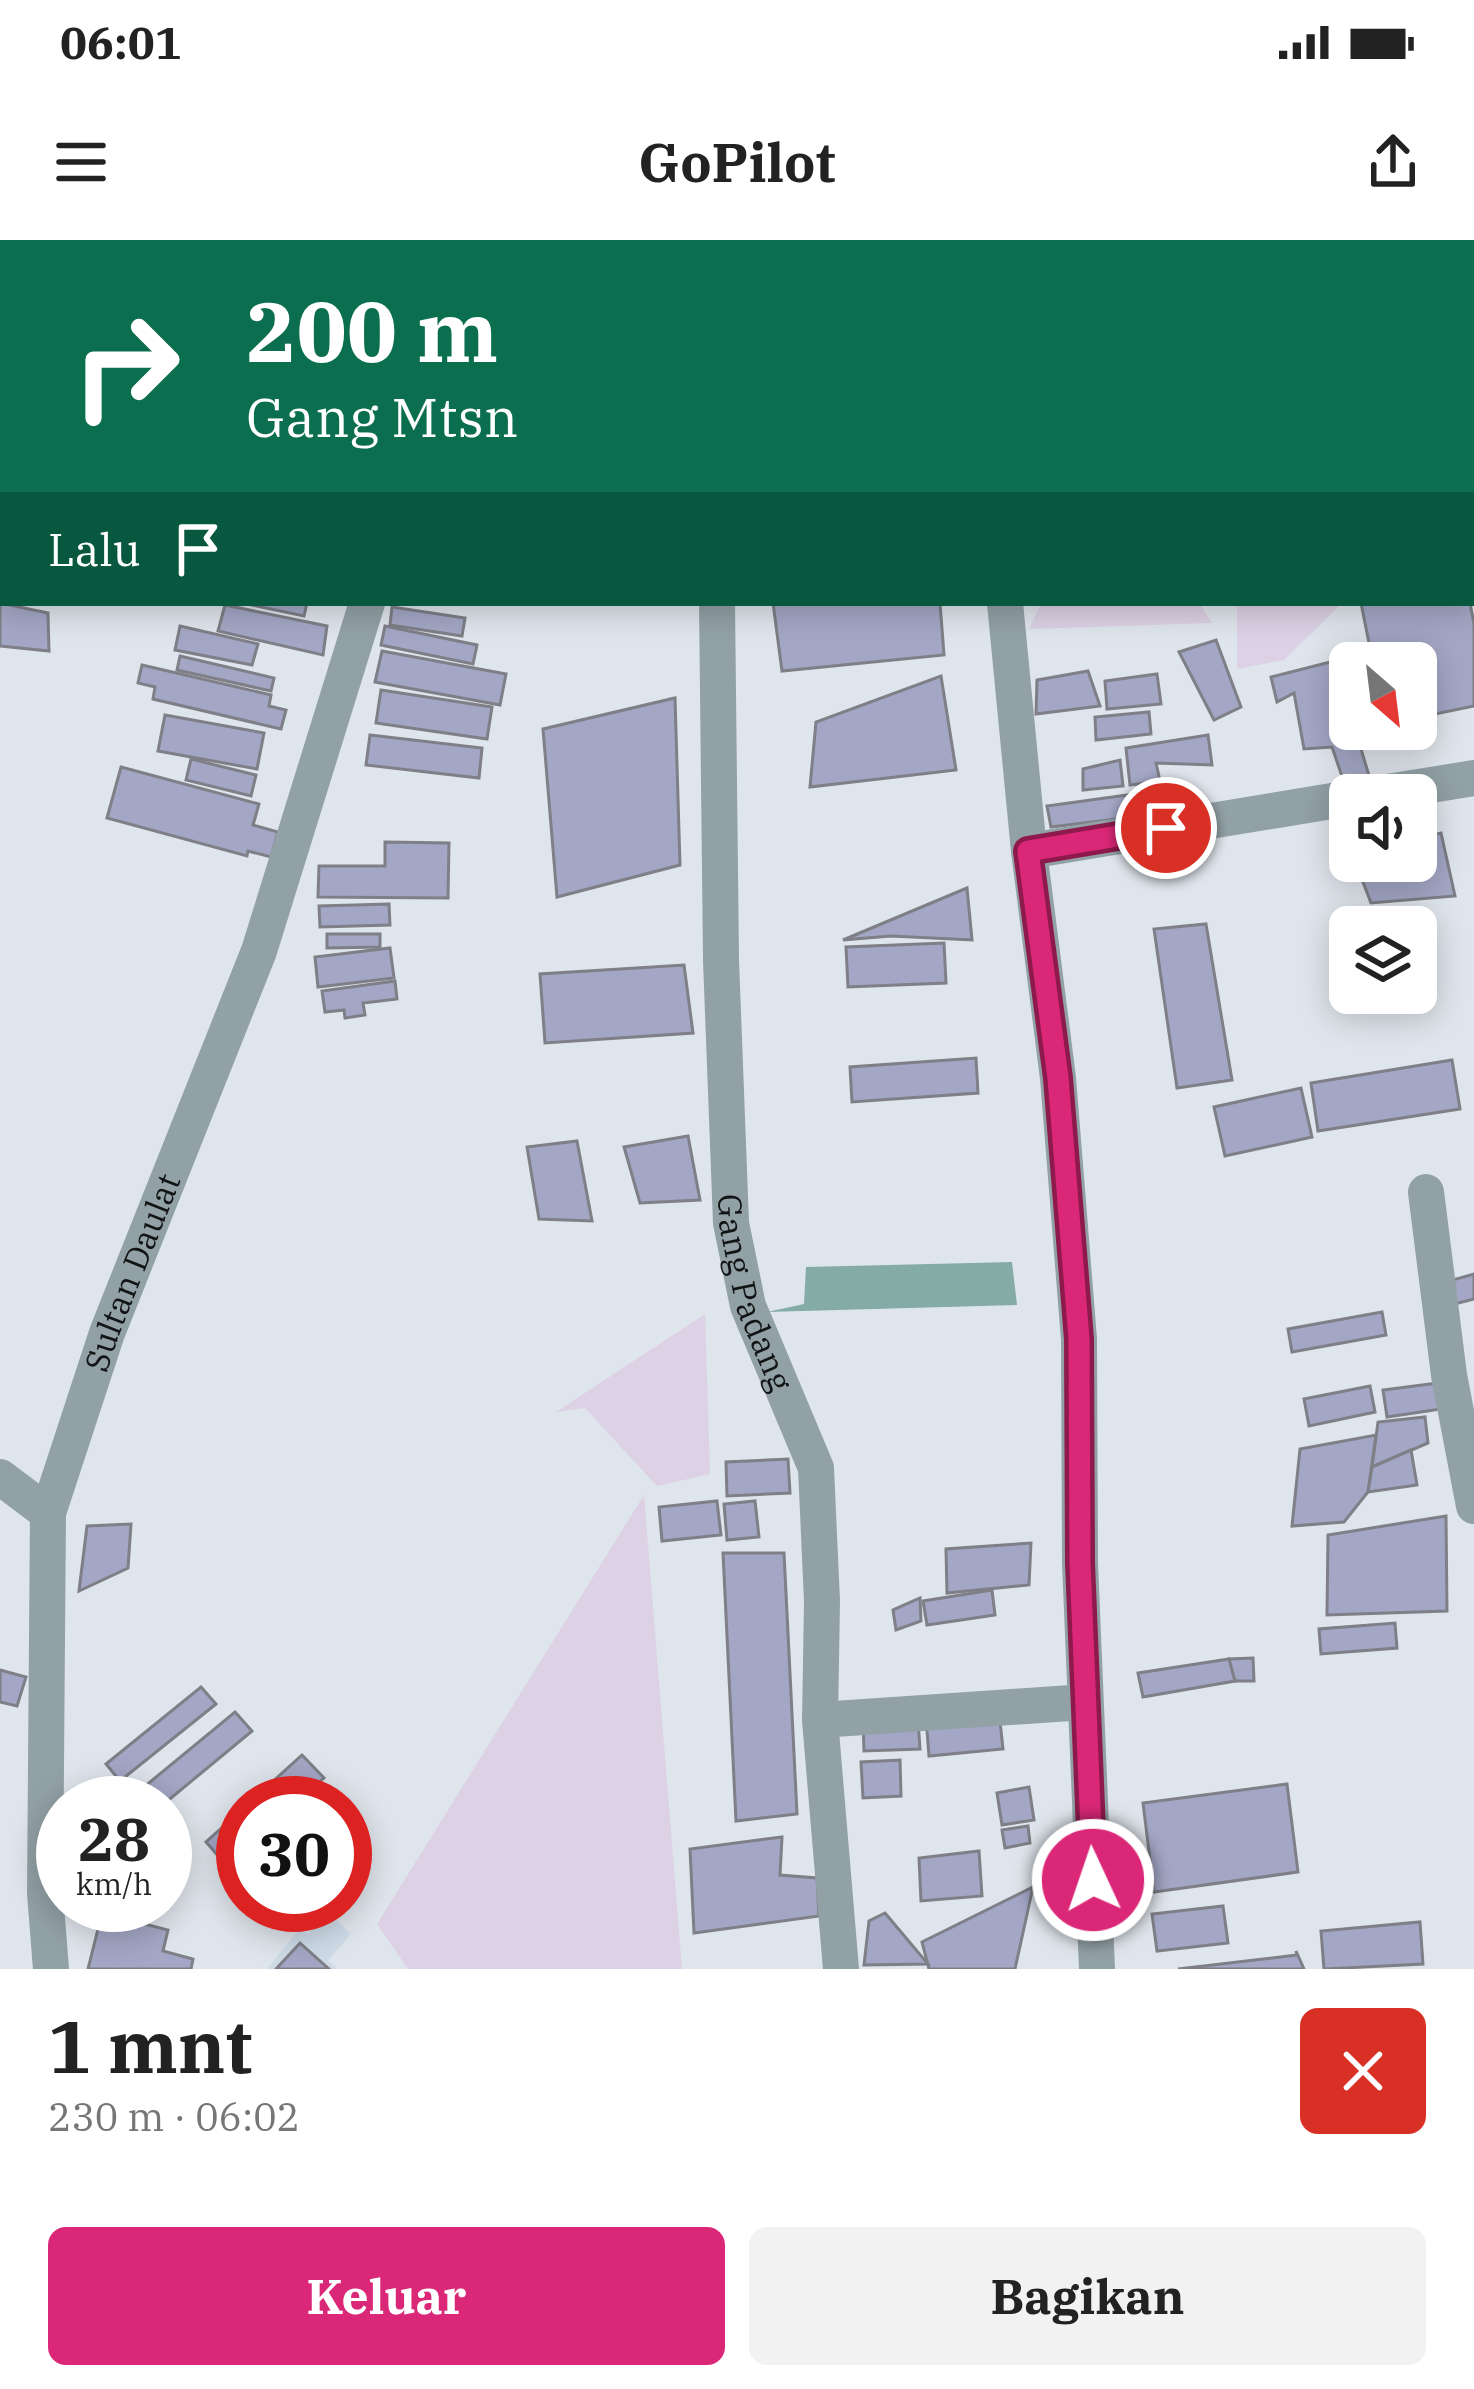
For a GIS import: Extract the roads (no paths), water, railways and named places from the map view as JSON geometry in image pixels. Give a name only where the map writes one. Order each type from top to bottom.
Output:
[{"type":"street","name":"Sultan Daulat","points":[[51,1969],[45,1894],[48,1514],[107,1333],[259,951],[367,606]]},
{"type":"street","name":"Gang Padang","points":[[717,606],[721,960],[731,1222],[754,1323],[816,1468],[822,1601],[820,1720],[841,1969]]},
{"type":"street","points":[[1005,606],[1028,851],[1058,1078],[1079,1339],[1085,1702],[1097,1969]]},
{"type":"street","points":[[1437,784],[1474,778]]},
{"type":"street","points":[[1028,851],[1329,801]]},
{"type":"street","points":[[1426,1192],[1452,1398],[1474,1506]]},
{"type":"street","points":[[0,1477],[48,1514]]},
{"type":"street","points":[[820,1720],[1085,1702]]}]
